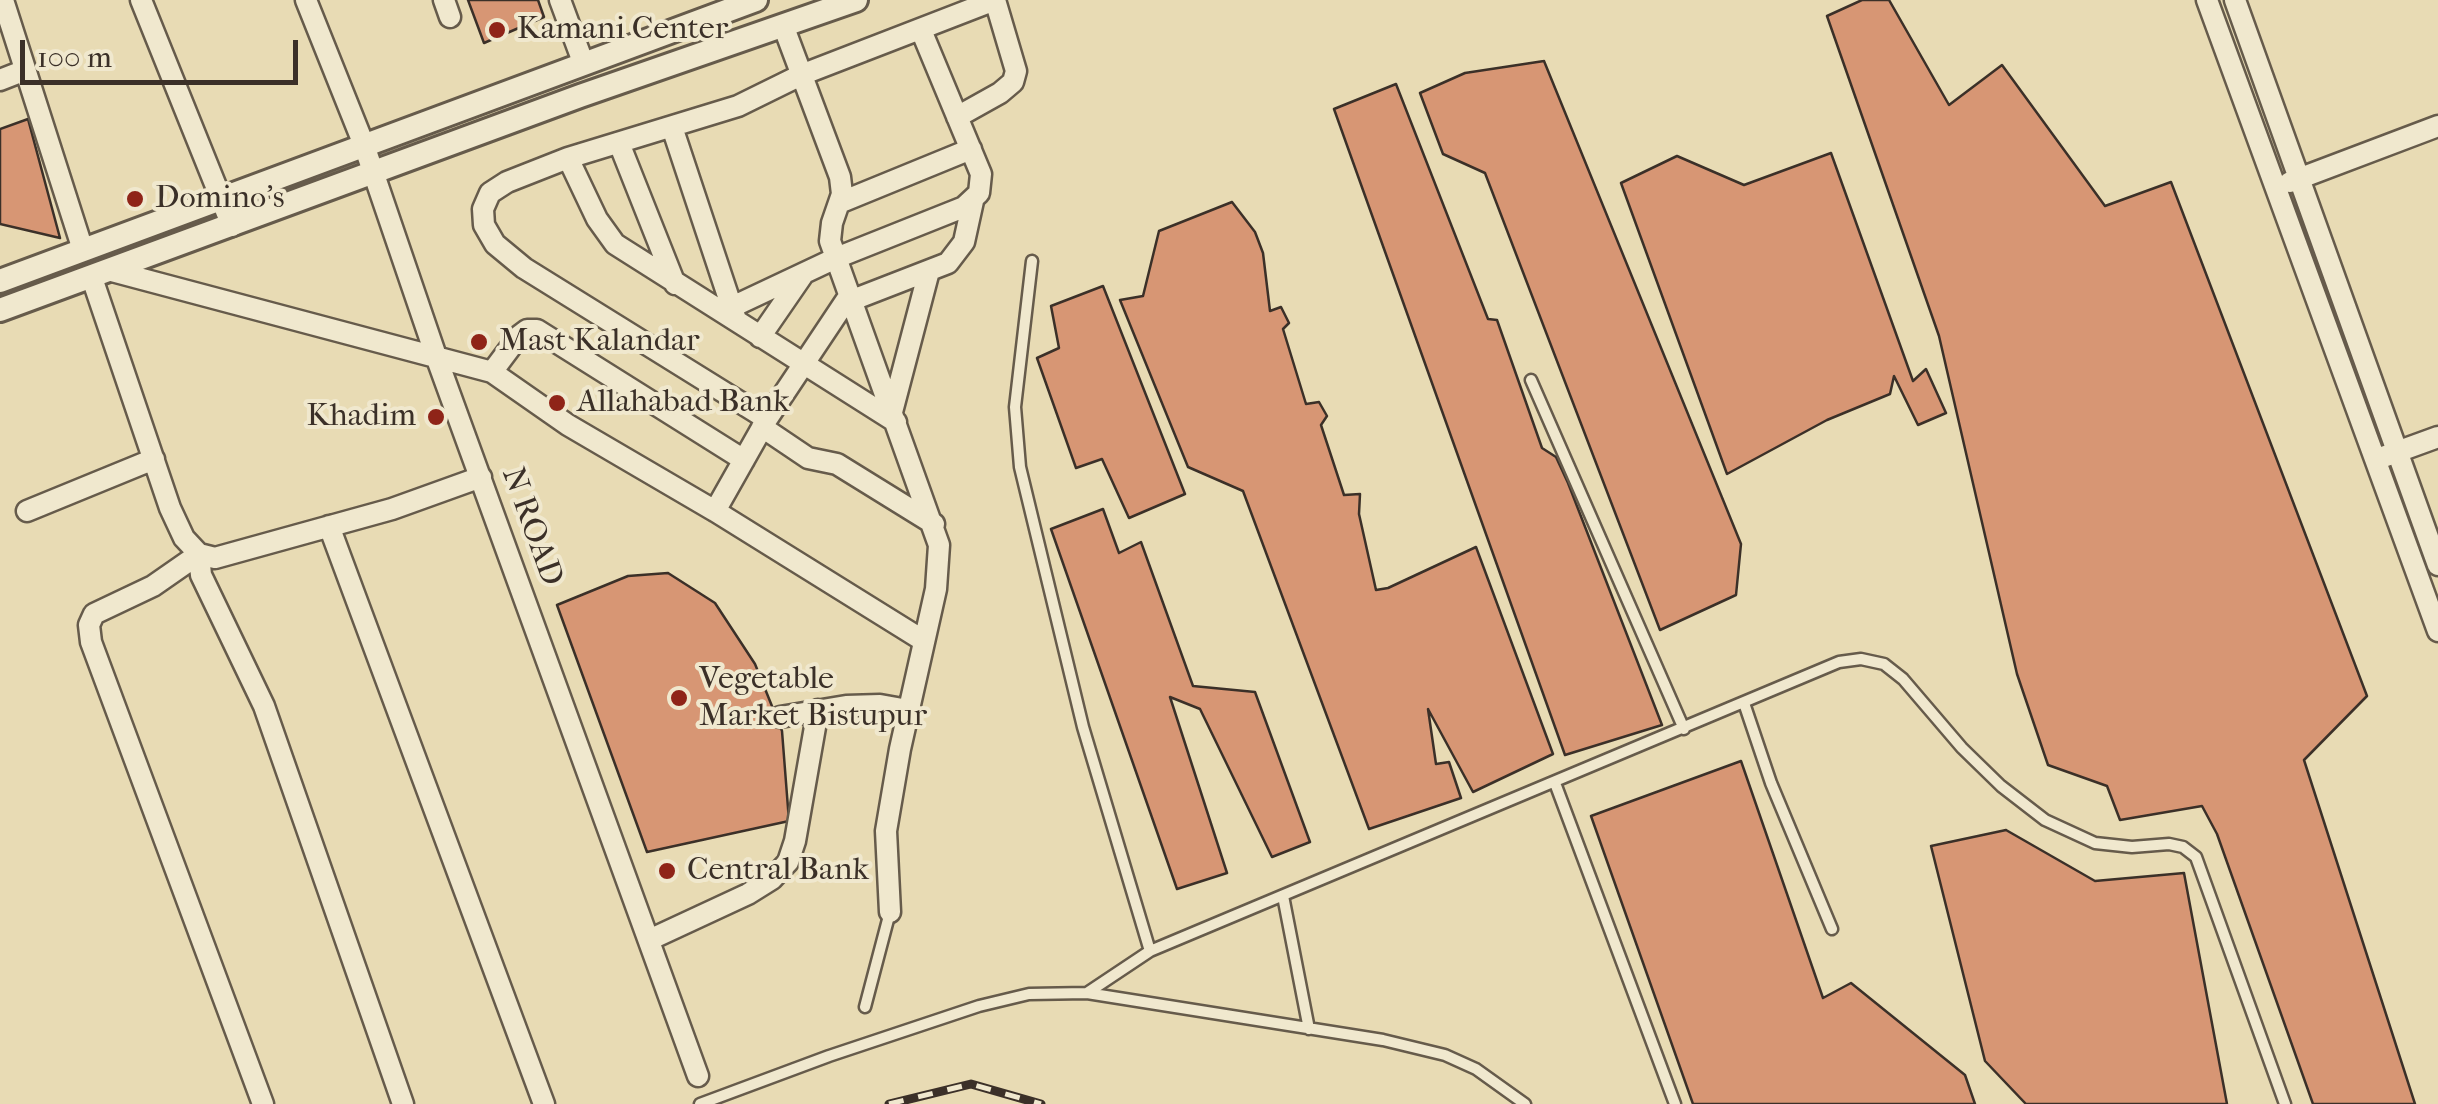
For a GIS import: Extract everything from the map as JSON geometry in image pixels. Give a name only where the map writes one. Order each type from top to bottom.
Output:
[{"type":"street","points":[[2,0],[83,250]]},
{"type":"street","points":[[140,0],[232,226]]},
{"type":"street","name":"N ROAD","points":[[306,0],[375,174],[437,358],[698,1076]]},
{"type":"street","points":[[560,0],[583,62]]},
{"type":"street","points":[[0,281],[756,0]]},
{"type":"street","points":[[0,310],[580,96],[856,0]]},
{"type":"street","points":[[934,524],[830,460],[808,458],[764,423],[524,268],[495,244],[484,225],[483,209],[490,193],[507,182],[568,158],[738,106],[802,74],[995,0],[1016,71],[1013,82],[957,117]]},
{"type":"street","points":[[2207,0],[2438,631]]},
{"type":"street","points":[[2235,0],[2438,565]]},
{"type":"street","points":[[783,25],[840,177],[842,194],[830,241],[940,545],[940,566],[886,831],[890,912]]},
{"type":"street","points":[[715,511],[802,363],[850,298],[930,271],[958,254],[964,242],[972,201],[982,185],[921,30]]},
{"type":"street","points":[[0,80],[23,71]]},
{"type":"street","points":[[2275,188],[2438,126]]},
{"type":"street","points":[[672,127],[734,315]]},
{"type":"street","points":[[619,143],[675,284]]},
{"type":"street","points":[[839,203],[970,149]]},
{"type":"street","points":[[568,158],[597,219],[615,244],[894,417]]},
{"type":"street","points":[[734,315],[836,258],[972,201]]},
{"type":"street","points":[[0,265],[26,272]]},
{"type":"street","points":[[894,417],[930,271]]},
{"type":"street","points":[[760,336],[803,274]]},
{"type":"street","points":[[102,275],[492,372],[568,425],[924,641]]},
{"type":"street","points":[[102,275],[154,460],[184,538],[198,554],[201,575],[264,706],[403,1104]]},
{"type":"street","points":[[492,372],[519,336],[537,330],[744,460]]},
{"type":"street","points":[[2374,460],[2438,437]]},
{"type":"street","points":[[27,511],[154,460]]},
{"type":"street","points":[[263,1104],[91,642],[89,625],[94,614],[106,606],[154,586],[198,554],[215,558],[392,509],[481,477]]},
{"type":"street","points":[[329,526],[544,1104]]},
{"type":"street","points":[[780,717],[880,705],[908,710]]},
{"type":"street","points":[[649,940],[748,894],[772,879],[788,862],[818,710]]},
{"type":"lane","points":[[1032,261],[1015,406],[1020,467],[1083,727],[1150,951]]},
{"type":"lane","points":[[1531,380],[1684,729]]},
{"type":"lane","points":[[1087,993],[1150,951],[1839,662],[1862,659],[1884,664],[1903,679],[1962,748],[2001,786],[2045,820],[2095,843],[2132,847],[2169,844],[2183,847],[2196,857],[2284,1104]]},
{"type":"lane","points":[[1744,704],[1771,783],[1832,929]]},
{"type":"lane","points":[[1556,782],[1674,1104]]},
{"type":"lane","points":[[1283,896],[1308,1028]]},
{"type":"lane","points":[[865,1006],[890,912]]},
{"type":"lane","points":[[700,1104],[979,1006],[1029,994],[1087,993],[1382,1040],[1444,1055],[1476,1070],[1526,1104]]},
{"type":"building","name":"Kamani Center","points":[[468,0],[538,0],[544,17],[484,43]]},
{"type":"building","points":[[1862,0],[1889,0],[1949,105],[2002,65],[2105,206],[2171,182],[2367,696],[2304,760],[2415,1104],[2313,1104],[2217,834],[2202,806],[2120,820],[2107,786],[2048,765],[2017,674],[1939,336],[1827,16]]},
{"type":"building","points":[[1544,61],[1741,544],[1736,595],[1660,630],[1485,173],[1443,154],[1420,93],[1465,73]]},
{"type":"building","points":[[1396,84],[1488,319],[1497,320],[1542,448],[1556,457],[1568,483],[1662,725],[1565,755],[1334,109]]},
{"type":"building","points":[[28,119],[60,238],[0,224],[0,129]]},
{"type":"building","points":[[1831,153],[1913,381],[1926,369],[1946,413],[1918,425],[1894,376],[1890,394],[1827,420],[1727,474],[1621,183],[1677,156],[1744,185]]},
{"type":"building","points":[[1232,202],[1255,232],[1263,253],[1270,311],[1281,307],[1289,323],[1283,329],[1306,404],[1319,402],[1327,416],[1321,425],[1344,495],[1360,494],[1359,514],[1376,590],[1476,547],[1553,754],[1473,792],[1428,709],[1436,764],[1449,762],[1461,798],[1369,829],[1243,491],[1188,467],[1120,300],[1143,296],[1159,231]]},
{"type":"building","points":[[1103,286],[1185,494],[1129,518],[1102,459],[1076,468],[1037,358],[1059,348],[1051,306]]},
{"type":"building","points":[[1103,509],[1119,553],[1141,542],[1193,686],[1255,692],[1310,842],[1272,857],[1200,709],[1170,697],[1227,873],[1177,889],[1051,529]]},
{"type":"building","name":"Vegetable Market Bistupur","points":[[668,573],[715,603],[755,664],[782,731],[789,821],[647,852],[557,605],[628,576]]},
{"type":"building","points":[[1741,761],[1823,998],[1851,983],[1965,1075],[1975,1104],[1693,1104],[1591,816]]},
{"type":"building","points":[[2006,830],[2095,881],[2184,873],[2227,1104],[2026,1104],[1985,1061],[1931,846]]},
{"type":"railway","points":[[889,1104],[971,1084],[1041,1104]]},
{"type":"place","name":"Kamani Center","points":[[497,30]]},
{"type":"place","name":"Domino's","points":[[135,199]]},
{"type":"place","name":"Mast Kalandar","points":[[479,342]]},
{"type":"place","name":"Allahabad Bank","points":[[557,403]]},
{"type":"place","name":"Khadim","points":[[436,417]]},
{"type":"place","name":"Vegetable Market Bistupur","points":[[679,698]]},
{"type":"place","name":"Central Bank","points":[[667,871]]}]
